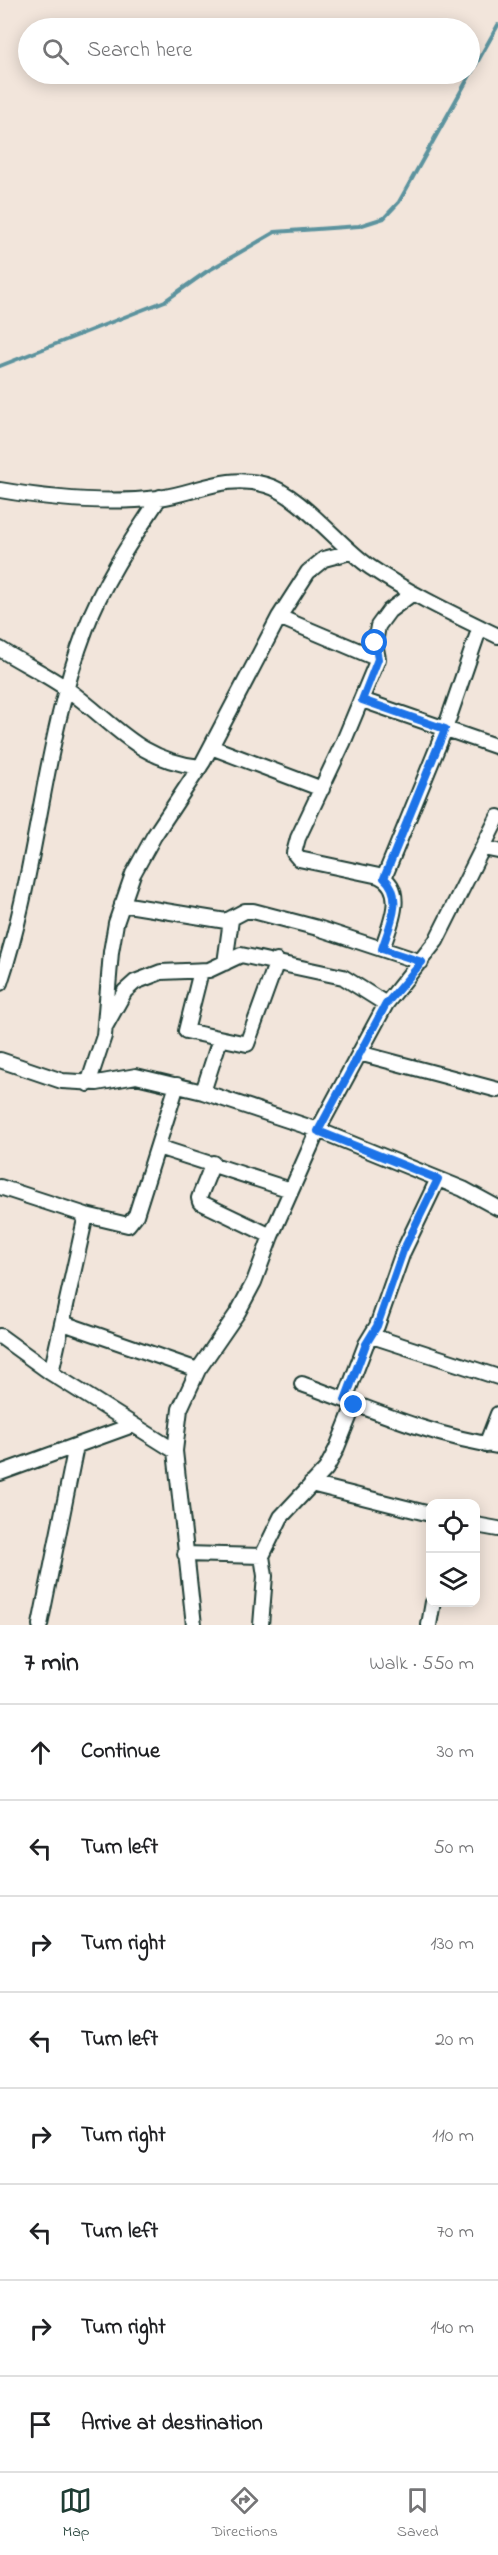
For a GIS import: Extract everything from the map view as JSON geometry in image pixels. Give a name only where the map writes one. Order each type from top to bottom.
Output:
[{"type":"street","points":[[0,490],[85,500],[160,498],[220,482],[247,481],[269,485],[293,499],[368,566],[413,593],[498,636]]},
{"type":"street","points":[[0,982],[16,932],[43,789],[66,688],[86,626],[132,539],[160,498]]},
{"type":"street","points":[[105,1028],[111,952],[122,904],[133,874],[154,836],[200,767],[279,617],[308,572],[331,556],[350,552]]},
{"type":"street","points":[[382,949],[395,902],[392,887],[384,878],[296,858],[294,853],[298,838],[362,700],[378,659],[375,643],[378,626],[389,611],[413,593]]},
{"type":"street","points":[[279,617],[378,659]]},
{"type":"street","points":[[384,878],[445,729],[480,627]]},
{"type":"street","points":[[0,649],[66,688],[151,754],[176,763],[200,767]]},
{"type":"street","points":[[362,700],[498,747]]},
{"type":"street","points":[[211,747],[322,789]]},
{"type":"street","points":[[194,1625],[175,1451],[180,1409],[198,1370],[238,1312],[254,1282],[271,1236],[318,1131],[359,1053],[386,1004],[422,962],[436,941],[498,817]]},
{"type":"street","points":[[483,848],[498,851]]},
{"type":"street","points":[[122,904],[219,921],[231,920],[245,911],[253,911],[318,928],[422,962]]},
{"type":"street","points":[[225,963],[231,920]]},
{"type":"street","points":[[88,1084],[105,1028],[118,1002],[135,982],[161,972],[201,971],[241,955],[343,977],[386,1004]]},
{"type":"street","points":[[201,971],[186,1031],[220,1039],[250,1042],[277,961]]},
{"type":"street","points":[[203,1092],[220,1039]]},
{"type":"street","points":[[359,1053],[498,1090]]},
{"type":"street","points":[[0,1060],[44,1076],[88,1084],[136,1076],[203,1092],[318,1131],[438,1179],[498,1208]]},
{"type":"street","points":[[0,1187],[121,1225],[133,1221],[177,1085]]},
{"type":"street","points":[[158,1147],[291,1190]]},
{"type":"street","points":[[213,1163],[199,1198],[200,1203],[271,1236]]},
{"type":"street","points":[[261,1625],[265,1576],[262,1556],[281,1517],[326,1469],[336,1450],[366,1344],[372,1336],[403,1251],[438,1179]]},
{"type":"street","points":[[51,1373],[86,1215]]},
{"type":"street","points":[[63,1323],[198,1370]]},
{"type":"street","points":[[0,1336],[51,1373],[175,1451]]},
{"type":"street","points":[[372,1336],[498,1377]]},
{"type":"street","points":[[302,1384],[454,1438],[492,1445],[498,1414]]},
{"type":"street","points":[[0,1473],[133,1425]]},
{"type":"street","points":[[40,1625],[76,1446]]},
{"type":"street","points":[[311,1484],[426,1514]]},
{"type":"street","points":[[480,1526],[498,1529]]},
{"type":"street","points":[[185,1554],[262,1556]]},
{"type":"street","points":[[429,1625],[432,1607]]},
{"type":"waterway","points":[[480,57],[498,25]]},
{"type":"waterway","points":[[0,366],[165,301],[206,272],[275,232],[359,226],[384,218],[399,202],[465,84]]},
{"type":"route","points":[[354,1405],[345,1400],[366,1344],[377,1326],[403,1251],[438,1179],[318,1131],[386,1004],[422,962],[382,949],[395,902],[392,887],[384,878],[445,729],[362,700],[378,659],[375,643]]}]
